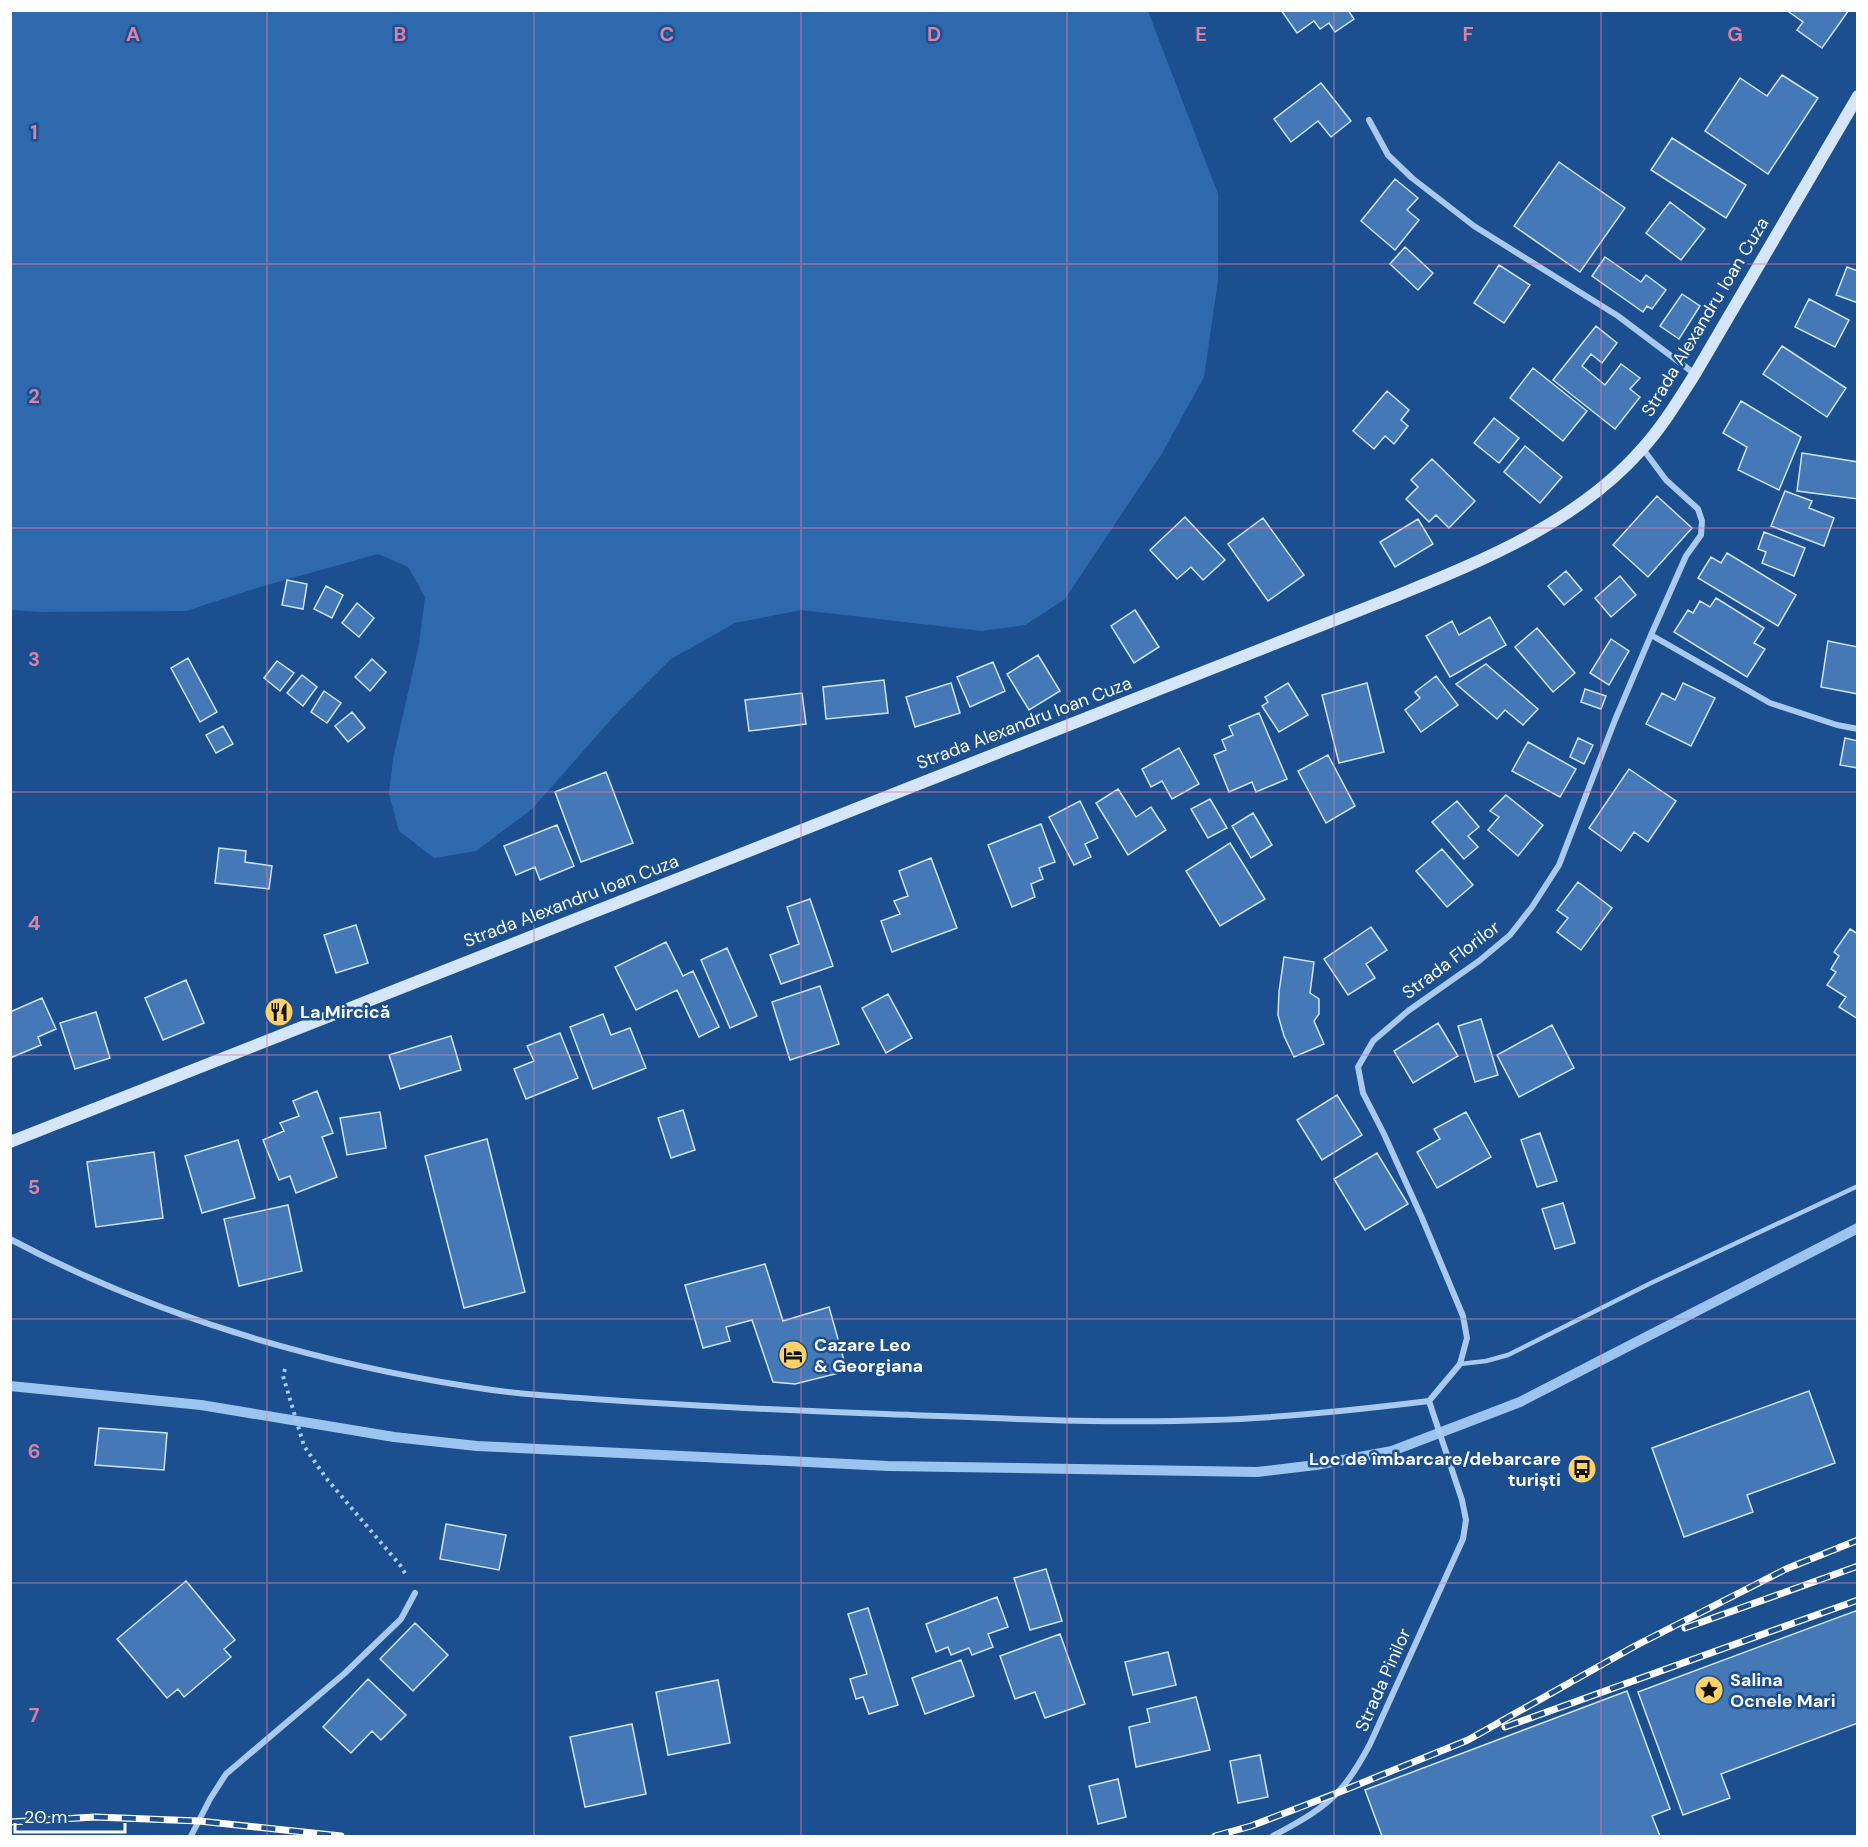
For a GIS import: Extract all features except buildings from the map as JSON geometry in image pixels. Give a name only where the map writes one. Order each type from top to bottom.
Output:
[{"type":"main road","name":"Strada Alexandru Ioan Cuza","points":[[10,1142],[1462,569],[1526,538],[1576,507],[1616,476],[1643,449],[1695,374],[1857,96]]},
{"type":"street","points":[[1369,120],[1388,155],[1412,178],[1474,226],[1618,316],[1695,374]]},
{"type":"street","name":"Strada Florilor","points":[[1429,1401],[1460,1364],[1467,1338],[1462,1316],[1422,1218],[1363,1093],[1358,1067],[1373,1041],[1408,1011],[1479,961],[1510,935],[1532,907],[1559,865],[1614,720],[1686,556],[1701,535],[1702,521],[1698,509],[1666,480],[1643,449]]},
{"type":"street","points":[[1651,635],[1770,703],[1837,725],[1857,729]]},
{"type":"street","points":[[10,1239],[98,1282],[192,1318],[290,1348],[401,1375],[475,1388],[553,1396],[775,1410],[1125,1421],[1279,1417],[1429,1401]]},
{"type":"street","name":"Strada Pinilor","points":[[1273,1836],[1304,1818],[1337,1793],[1356,1770],[1463,1539],[1466,1520],[1462,1500],[1429,1401]]},
{"type":"street","points":[[191,1836],[226,1774],[345,1673],[401,1619],[415,1593]]},
{"type":"lane","points":[[1460,1364],[1486,1361],[1508,1355],[1651,1282],[1857,1185]]},
{"type":"path","points":[[283,1376],[304,1446],[326,1478],[400,1565],[415,1593]]},
{"type":"shaded area","points":[[10,11],[1148,11],[1218,194],[1218,280],[1204,377],[1161,455],[1065,599],[1025,625],[982,631],[801,610],[735,623],[671,659],[615,715],[532,809],[476,851],[434,858],[399,831],[389,794],[393,759],[419,644],[425,597],[408,567],[378,554],[260,587],[186,611],[42,612],[11,610]]},
{"type":"waterway","points":[[10,1386],[201,1405],[394,1437],[477,1446],[888,1466],[1257,1472],[1316,1465],[1392,1451],[1520,1402],[1858,1228]]},
{"type":"railway","points":[[1215,1836],[1251,1826],[1468,1740],[1635,1646],[1786,1569],[1858,1540]]},
{"type":"railway","points":[[1685,1628],[1858,1566]]},
{"type":"railway","points":[[1505,1727],[1858,1600]]},
{"type":"railway","points":[[10,1822],[95,1817],[199,1821],[341,1836]]},
{"type":"place","name":"La Mircică","points":[[279,1012]]},
{"type":"place","name":"Cazare Leo & Georgiana","points":[[793,1355]]},
{"type":"place","name":"Loc de îmbarcare/debarcare turiști","points":[[1582,1469]]},
{"type":"place","name":"Salina Ocnele Mari","points":[[1709,1690]]}]
